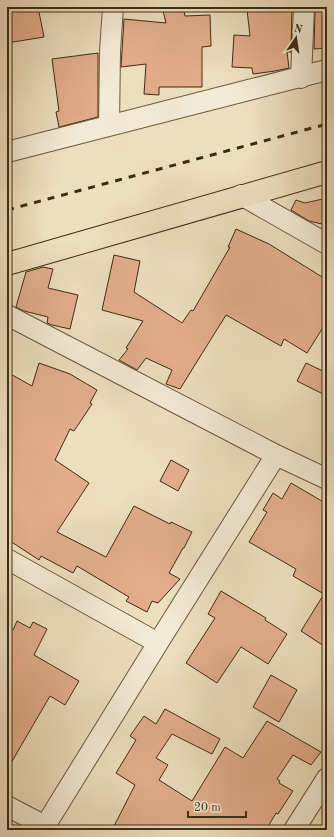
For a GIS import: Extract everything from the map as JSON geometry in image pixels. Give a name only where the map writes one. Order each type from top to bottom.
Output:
[{"type":"main road","points":[[7,264],[327,172]]},
{"type":"street","points":[[301,78],[304,7]]},
{"type":"street","points":[[108,126],[110,51],[119,8]]},
{"type":"street","points":[[7,152],[301,78],[327,70]]},
{"type":"street","points":[[241,196],[327,244]]},
{"type":"street","points":[[7,315],[276,455],[327,479]]},
{"type":"street","points":[[7,806],[43,828],[276,455]]},
{"type":"street","points":[[7,559],[158,643]]},
{"type":"street","points":[[294,830],[327,778]]},
{"type":"building","points":[[7,7],[38,7],[44,37],[7,43]]},
{"type":"building","points":[[183,7],[185,16],[210,15],[211,46],[202,47],[202,87],[159,87],[159,95],[144,94],[146,64],[121,67],[124,19],[166,23],[163,11]]},
{"type":"building","points":[[251,7],[292,7],[291,52],[287,52],[289,68],[253,74],[252,68],[232,67],[234,35],[250,36],[247,10],[251,10]]},
{"type":"building","points":[[327,8],[327,48],[314,49],[315,10]]},
{"type":"building","points":[[98,53],[98,117],[59,127],[56,112],[59,111],[52,59]]},
{"type":"building","points":[[327,198],[322,224],[309,221],[291,210],[296,200],[305,203]]},
{"type":"building","points":[[236,229],[269,244],[327,280],[327,321],[307,353],[284,339],[281,346],[226,315],[180,389],[166,384],[172,370],[146,358],[137,370],[119,360],[128,349],[126,348],[143,321],[102,310],[114,255],[140,261],[134,292],[182,323],[191,310],[193,311],[230,247],[228,247]]},
{"type":"building","points":[[43,267],[53,269],[48,288],[78,295],[70,329],[47,323],[48,317],[24,311],[16,307],[26,272]]},
{"type":"building","points":[[39,363],[70,374],[97,390],[90,403],[92,404],[74,431],[70,429],[55,460],[89,483],[57,532],[106,557],[134,506],[170,524],[171,522],[192,532],[169,573],[180,579],[158,603],[152,601],[147,612],[126,601],[129,597],[77,566],[73,573],[41,556],[39,560],[7,539],[7,372],[32,386]]},
{"type":"building","points":[[306,363],[327,373],[327,396],[297,381]]},
{"type":"building","points":[[171,460],[189,470],[178,491],[160,481]]},
{"type":"building","points":[[291,483],[327,504],[327,648],[301,631],[324,594],[293,576],[296,569],[249,542],[267,512],[263,510],[273,493],[282,499]]},
{"type":"building","points":[[221,591],[266,618],[265,620],[287,634],[268,664],[241,647],[217,683],[186,663],[215,618],[208,614]]},
{"type":"building","points":[[17,621],[30,628],[33,622],[47,629],[34,655],[79,681],[65,705],[50,696],[7,770],[7,627],[13,630]]},
{"type":"building","points":[[271,675],[297,690],[279,722],[253,707]]},
{"type":"building","points":[[165,709],[220,739],[212,754],[172,734],[156,758],[168,765],[159,780],[192,801],[225,747],[243,758],[267,721],[321,752],[311,765],[293,755],[277,779],[280,781],[279,783],[293,791],[278,814],[276,813],[266,830],[112,830],[135,785],[116,773],[136,740],[130,736],[144,716],[156,724]]},
{"type":"railway","points":[[7,210],[327,124]]}]
